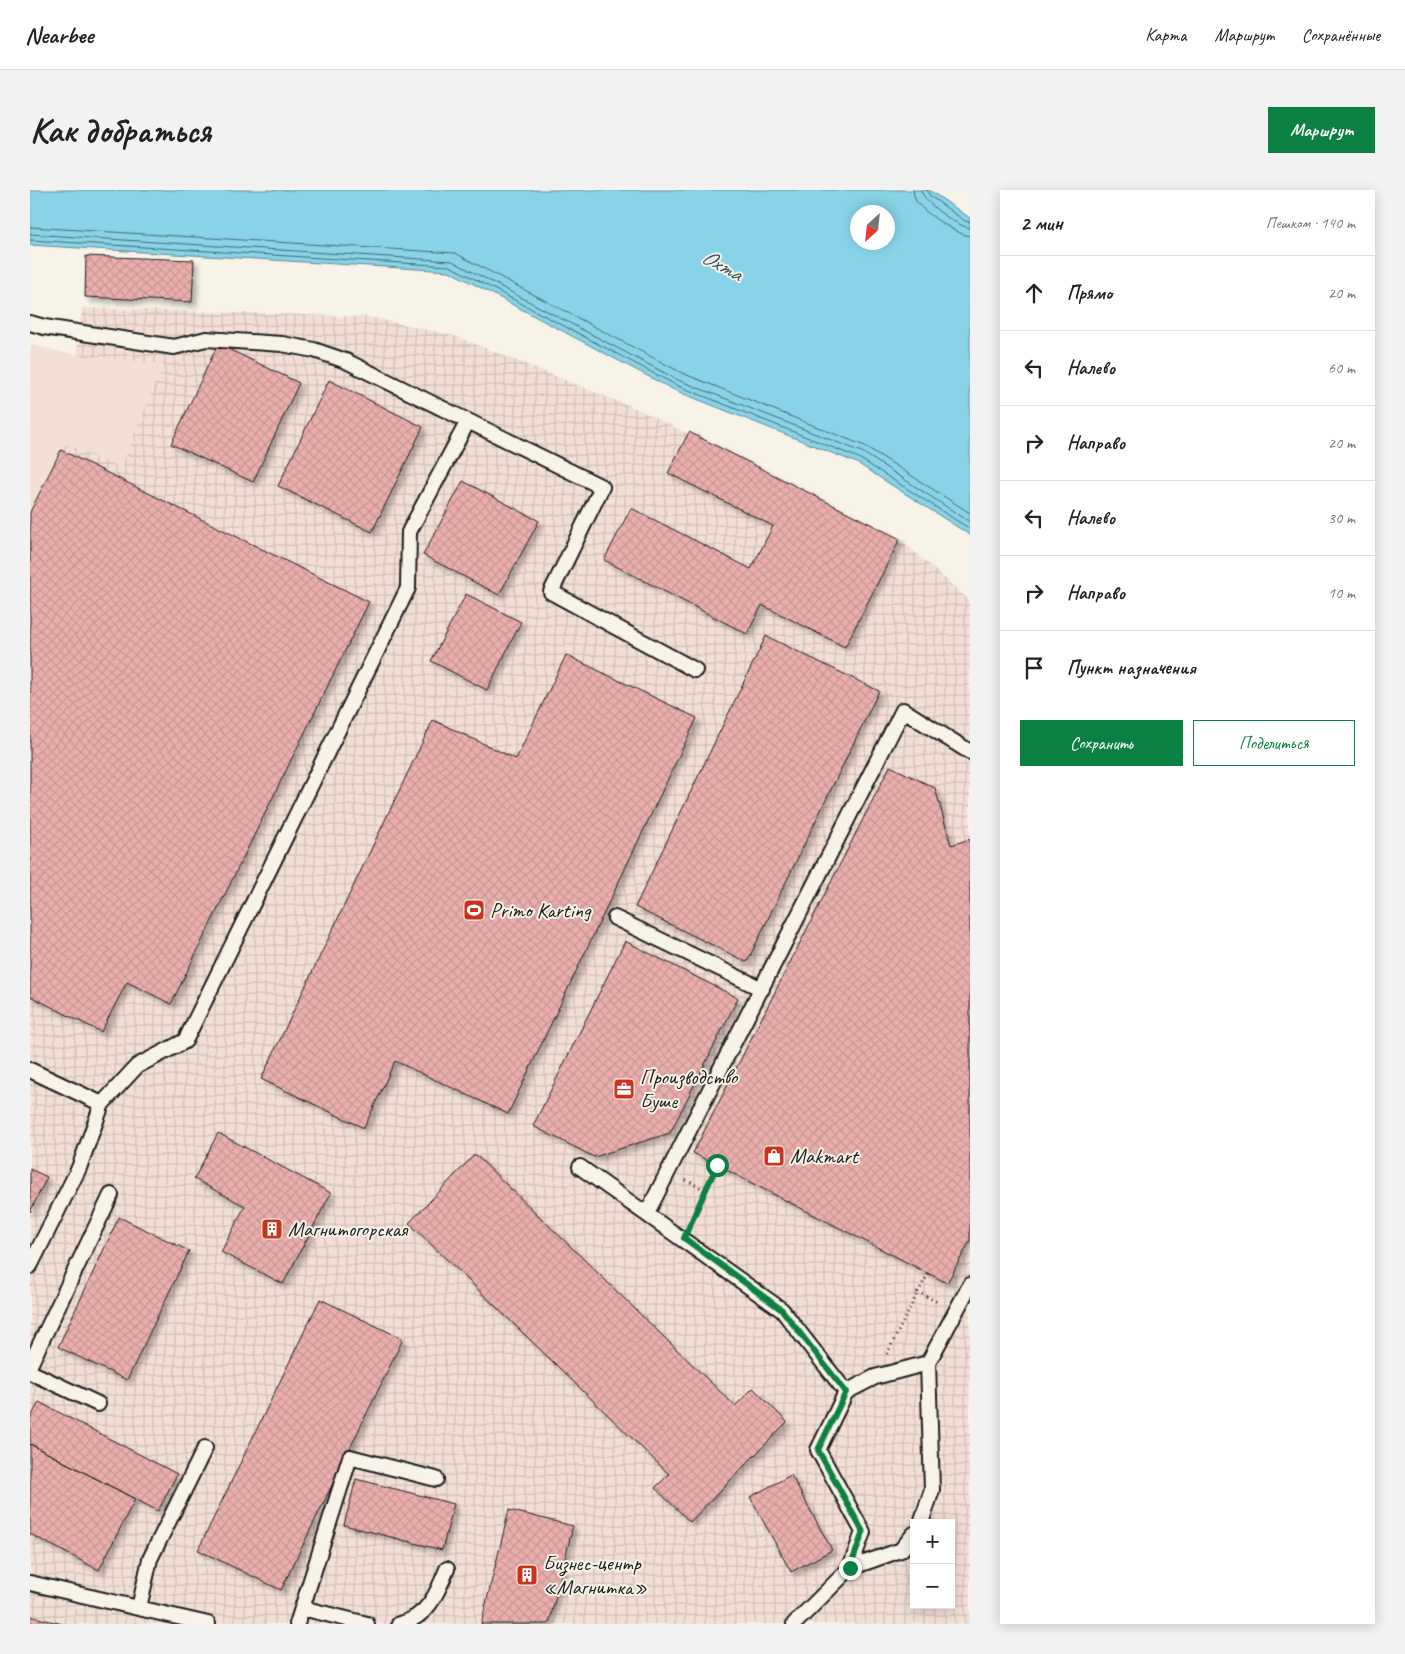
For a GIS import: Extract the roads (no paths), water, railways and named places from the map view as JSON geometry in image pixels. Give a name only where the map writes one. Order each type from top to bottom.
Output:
[{"type":"lane","points":[[30,323],[44,327],[174,348],[206,339],[282,344],[314,350],[346,361],[602,487],[551,592],[695,670]]},
{"type":"lane","points":[[30,1266],[79,1168],[102,1104],[137,1066],[185,1041],[408,588],[410,532],[468,421]]},
{"type":"lane","points":[[648,1213],[903,710],[970,752]]},
{"type":"lane","points":[[615,918],[762,989]]},
{"type":"lane","points":[[30,1070],[102,1104]]},
{"type":"lane","points":[[580,1167],[684,1238],[782,1310],[846,1392]]},
{"type":"lane","points":[[30,1365],[111,1195]]},
{"type":"lane","points":[[922,1519],[932,1490],[928,1363],[970,1285]]},
{"type":"lane","points":[[794,1624],[850,1568],[863,1532],[818,1450],[846,1392],[875,1377],[928,1363]]},
{"type":"lane","points":[[30,1372],[98,1404]]},
{"type":"lane","points":[[139,1608],[150,1559],[205,1448]]},
{"type":"lane","points":[[297,1624],[350,1457],[436,1479]]},
{"type":"lane","points":[[850,1568],[901,1550],[910,1539]]},
{"type":"lane","points":[[399,1624],[412,1621],[434,1600],[447,1569]]},
{"type":"lane","points":[[30,1583],[208,1624]]},
{"type":"lane","points":[[302,1608],[367,1624]]},
{"type":"water","name":"Охта","points":[[30,190],[929,190],[970,218],[970,535],[857,463],[674,390],[449,271],[30,245]]},
{"type":"place","name":"Primo Karting","points":[[474,910]]},
{"type":"place","name":"Производство Буше","points":[[624,1089]]},
{"type":"place","name":"Makmart","points":[[774,1156]]},
{"type":"place","name":"Магнитогорская","points":[[272,1229]]},
{"type":"place","name":"Бизнес-центр «Магнитка»","points":[[527,1575]]}]
